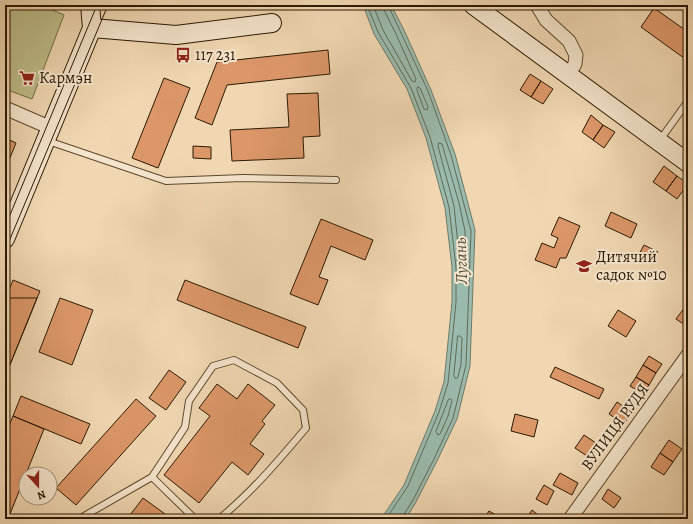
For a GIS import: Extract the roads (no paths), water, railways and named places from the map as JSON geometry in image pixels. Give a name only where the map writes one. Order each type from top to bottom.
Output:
[{"type":"street","points":[[5,239],[46,135],[92,28],[90,5]]},
{"type":"street","points":[[473,5],[569,74],[688,163]]},
{"type":"street","points":[[537,5],[546,20],[569,41],[576,55],[575,64],[569,74]]},
{"type":"street","points":[[92,28],[176,34],[272,23]]},
{"type":"street","points":[[5,108],[46,135]]},
{"type":"street","name":"ВУЛИЦЯ РУДЯ","points":[[570,519],[688,354]]},
{"type":"lane","points":[[659,142],[688,101]]},
{"type":"lane","points":[[46,135],[166,181],[243,178],[336,180]]},
{"type":"lane","points":[[79,519],[152,477],[185,427],[189,401],[213,366],[234,360],[277,383],[303,410],[306,428],[274,467],[219,519]]},
{"type":"lane","points":[[152,477],[195,519]]},
{"type":"water","name":"Лугань","points":[[363,5],[391,5],[404,30],[431,90],[455,154],[475,230],[470,366],[457,419],[437,461],[406,519],[381,519],[404,485],[435,411],[444,382],[452,302],[452,267],[445,208],[426,138],[407,89],[374,34]]},
{"type":"tram line","points":[[5,227],[97,5]]},
{"type":"tram line","points":[[5,251],[108,5]]},
{"type":"place","name":"117 231","points":[[183,55]]},
{"type":"place","name":"Кармэн","points":[[27,78]]},
{"type":"place","name":"Дитячий садок №10","points":[[584,266]]}]
